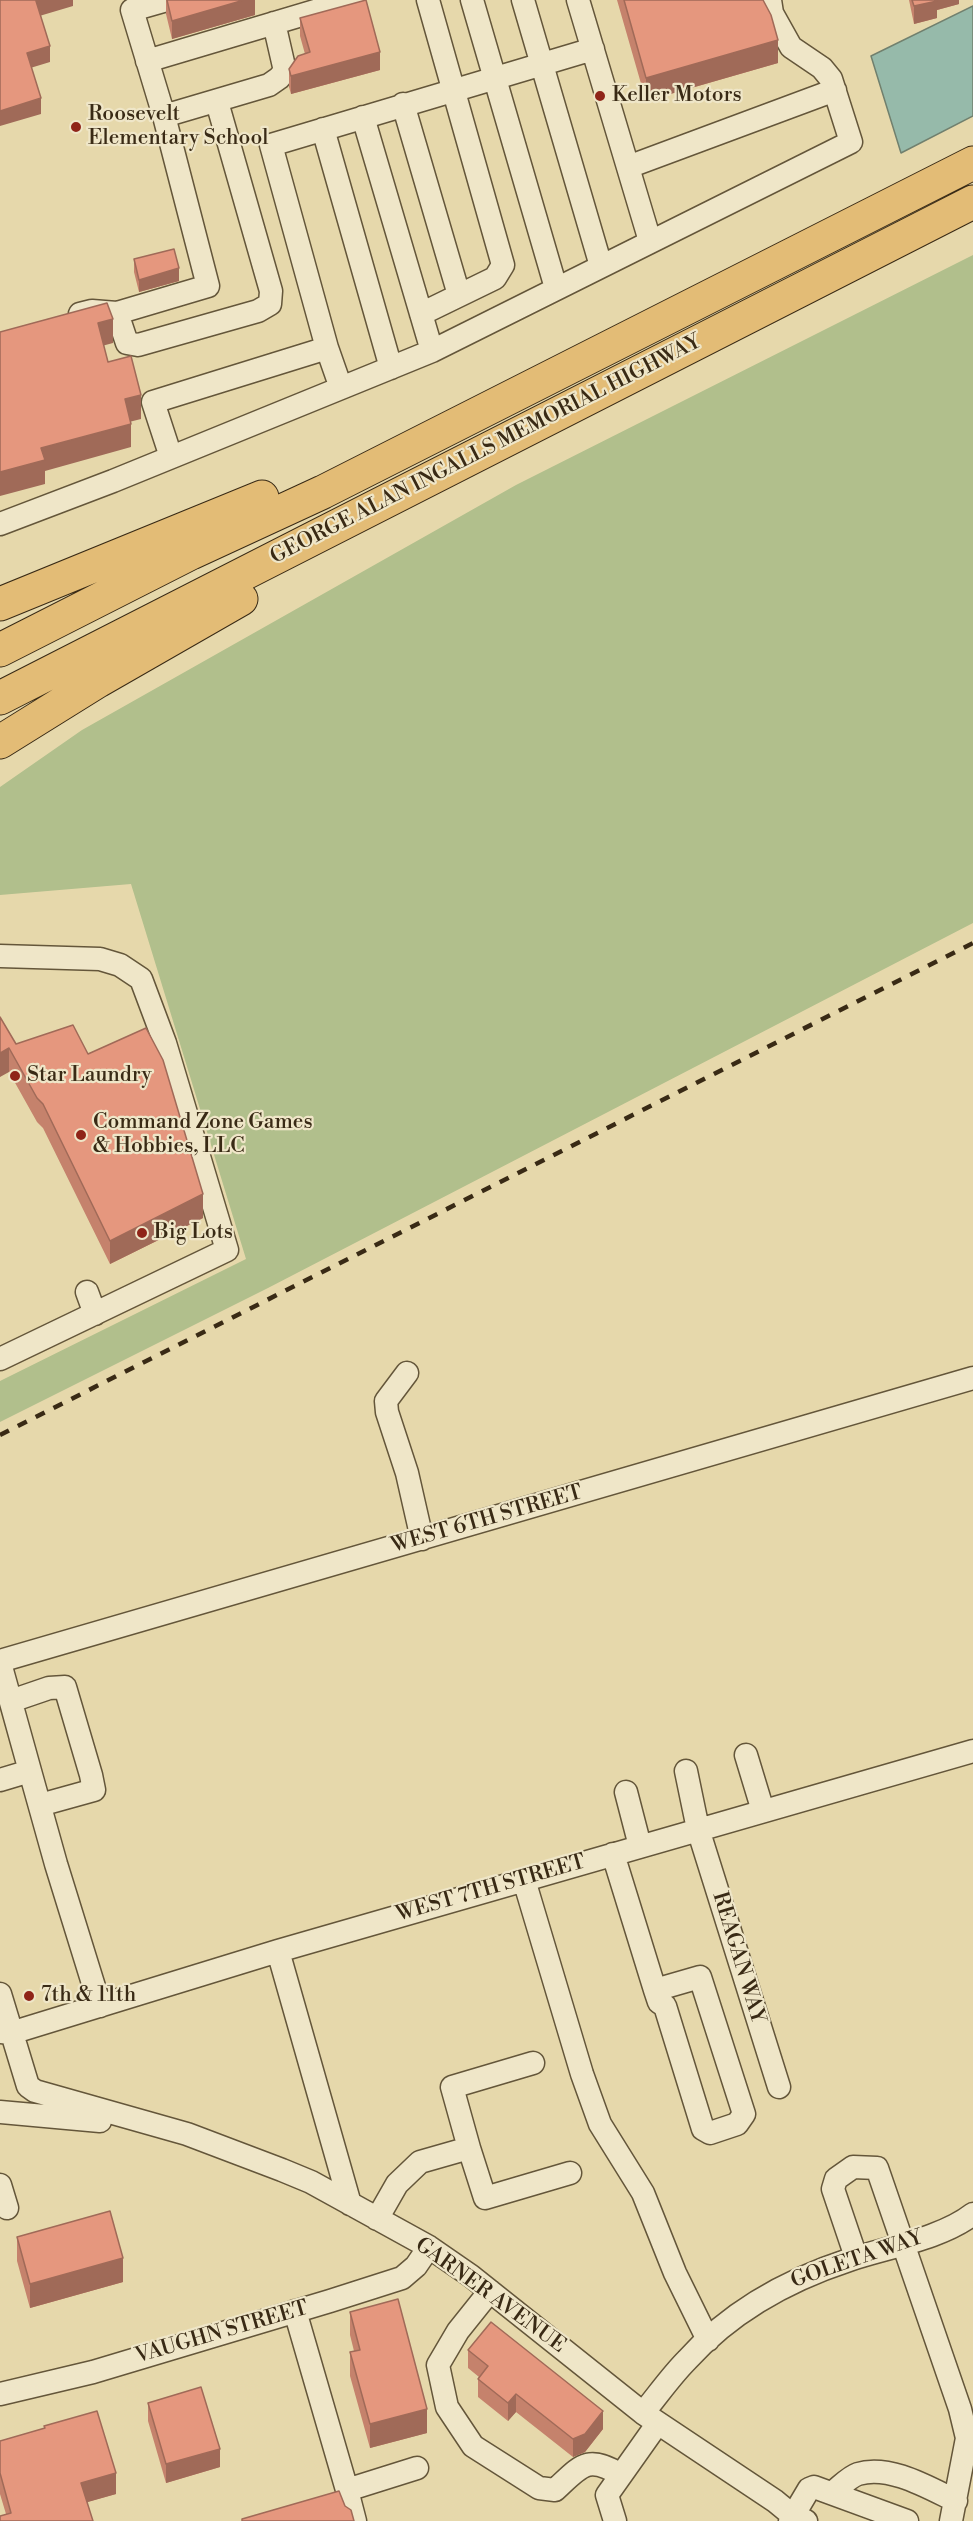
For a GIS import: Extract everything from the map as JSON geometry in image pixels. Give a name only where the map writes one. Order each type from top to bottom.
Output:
[{"type":"highway","name":"GEORGE ALAN INGALLS MEMORIAL HIGHWAY","points":[[0,650],[191,553],[323,492],[973,163]]},
{"type":"highway","name":"GEORGE ALAN INGALLS MEMORIAL HIGHWAY","points":[[0,698],[509,440],[739,319],[973,202]]},
{"type":"highway","points":[[0,604],[314,476],[484,410]]},
{"type":"highway","points":[[0,742],[98,681],[509,440]]},
{"type":"street","points":[[62,319],[93,311],[117,313],[208,286],[164,116],[132,10],[167,0]]},
{"type":"street","points":[[147,62],[352,0]]},
{"type":"street","points":[[421,314],[495,278],[503,266],[428,0]]},
{"type":"street","points":[[472,0],[556,288]]},
{"type":"street","points":[[523,0],[601,266]]},
{"type":"street","points":[[578,0],[650,241]]},
{"type":"street","points":[[0,524],[432,351],[851,142],[831,79],[822,68],[804,58],[791,47],[781,33],[772,13],[770,0]]},
{"type":"street","points":[[164,116],[269,85],[279,78],[285,71],[274,23]]},
{"type":"street","points":[[341,388],[327,348],[271,145],[452,89],[593,49]]},
{"type":"street","points":[[628,167],[835,90]]},
{"type":"street","points":[[117,313],[127,343],[138,345],[258,311],[270,304],[271,291],[217,102]]},
{"type":"street","points":[[403,104],[459,295]]},
{"type":"street","points":[[363,117],[432,351]]},
{"type":"street","points":[[323,129],[391,368]]},
{"type":"street","points":[[171,457],[153,402],[327,348]]},
{"type":"street","points":[[0,956],[100,959],[120,965],[141,979],[165,1043],[227,1250],[0,1359]]},
{"type":"street","points":[[87,1292],[95,1314]]},
{"type":"street","points":[[407,1373],[386,1401],[387,1412],[407,1473],[422,1539]]},
{"type":"street","name":"WEST 6TH STREET","points":[[0,1662],[973,1378]]},
{"type":"street","points":[[0,1662],[100,2006]]},
{"type":"street","points":[[11,1701],[49,1689],[65,1687],[92,1775],[94,1790],[40,1806]]},
{"type":"street","name":"WEST 7TH STREET","points":[[4,2036],[278,1951],[973,1751]]},
{"type":"street","points":[[746,1755],[762,1811]]},
{"type":"street","points":[[0,1780],[30,1771]]},
{"type":"street","name":"REAGAN WAY","points":[[686,1771],[698,1829],[779,2087]]},
{"type":"street","points":[[626,1792],[640,1846]]},
{"type":"street","points":[[613,1854],[655,1990],[659,2002],[665,2006],[703,2129],[710,2133],[737,2124],[744,2114],[700,1977],[655,1990]]},
{"type":"street","points":[[524,1880],[582,2074],[600,2124],[643,2193],[675,2273],[708,2340]]},
{"type":"street","points":[[278,1951],[350,2204]]},
{"type":"street","name":"GARNER AVENUE","points":[[0,1994],[4,2036],[28,2086],[35,2091],[146,2125],[187,2134],[282,2170],[429,2247],[490,2291],[650,2418],[766,2495],[796,2519]]},
{"type":"street","points":[[532,2063],[452,2087],[485,2198],[570,2173]]},
{"type":"street","name":"GARNER AVENUE","points":[[0,2112],[146,2125]]},
{"type":"street","points":[[377,2219],[397,2184],[420,2162],[470,2148]]},
{"type":"street","points":[[832,2493],[858,2474],[906,2476],[953,2511],[967,2438],[960,2409],[877,2168],[853,2167],[836,2178],[833,2190],[856,2258]]},
{"type":"street","points":[[0,2185],[7,2208]]},
{"type":"street","name":"GOLETA WAY","points":[[615,2521],[607,2495],[621,2475],[650,2418],[687,2359],[708,2340],[752,2304],[778,2289],[812,2273],[961,2223],[973,2214]]},
{"type":"street","name":"VAUGHN STREET","points":[[0,2394],[93,2372],[402,2278],[417,2266],[429,2247]]},
{"type":"street","points":[[490,2291],[458,2331],[438,2365],[447,2408],[473,2446],[539,2488],[555,2490],[581,2465],[602,2463],[621,2475]]},
{"type":"street","points":[[295,2311],[355,2521]]},
{"type":"street","points":[[347,2490],[417,2468]]},
{"type":"street","points":[[796,2519],[809,2489],[814,2487],[907,2521]]},
{"type":"green space","points":[[973,255],[973,923],[268,1288],[0,1422],[0,1381],[246,1259],[131,884],[0,895],[0,787],[82,730],[516,485]]},
{"type":"shaded area","points":[[973,6],[973,116],[901,153],[871,56]]},
{"type":"building","points":[[0,0],[39,0],[36,1],[50,46],[27,53],[41,98],[0,111]]},
{"type":"building","points":[[167,0],[244,0],[172,21]]},
{"type":"building","points":[[366,0],[380,52],[291,76],[289,69],[298,56],[310,52],[300,18]]},
{"type":"building","points":[[624,0],[763,0],[771,15],[778,40],[646,78]]},
{"type":"building","points":[[912,0],[937,0],[937,1],[914,6]]},
{"type":"building","points":[[174,249],[179,268],[139,280],[134,259]]},
{"type":"building","points":[[107,303],[113,319],[98,323],[108,362],[131,356],[141,395],[125,399],[131,424],[41,448],[45,460],[0,472],[0,332]]},
{"type":"building","points":[[0,1017],[16,1044],[73,1025],[88,1054],[146,1028],[163,1060],[203,1194],[110,1241],[43,1104],[37,1098],[9,1048],[0,1053]]},
{"type":"building","points":[[110,2211],[123,2258],[30,2284],[17,2237]]},
{"type":"building","points":[[398,2299],[427,2409],[370,2424],[350,2352],[360,2350],[350,2312]]},
{"type":"building","points":[[491,2322],[603,2411],[585,2434],[573,2439],[516,2394],[508,2403],[478,2379],[488,2366],[468,2350]]},
{"type":"building","points":[[201,2387],[220,2449],[166,2464],[148,2403]]},
{"type":"building","points":[[97,2411],[116,2473],[81,2483],[93,2521],[0,2521],[0,2516],[11,2513],[0,2473],[0,2441]]},
{"type":"building","points":[[339,2491],[345,2506],[351,2510],[354,2521],[242,2521],[242,2519]]},
{"type":"railway","points":[[0,1435],[973,943]]},
{"type":"place","name":"Keller Motors","points":[[600,96]]},
{"type":"place","name":"Roosevelt Elementary School","points":[[76,127]]},
{"type":"place","name":"Star Laundry","points":[[15,1076]]},
{"type":"place","name":"Command Zone Games & Hobbies, LLC","points":[[81,1135]]},
{"type":"place","name":"Big Lots","points":[[142,1233]]},
{"type":"place","name":"7th & 11th","points":[[29,1996]]}]
